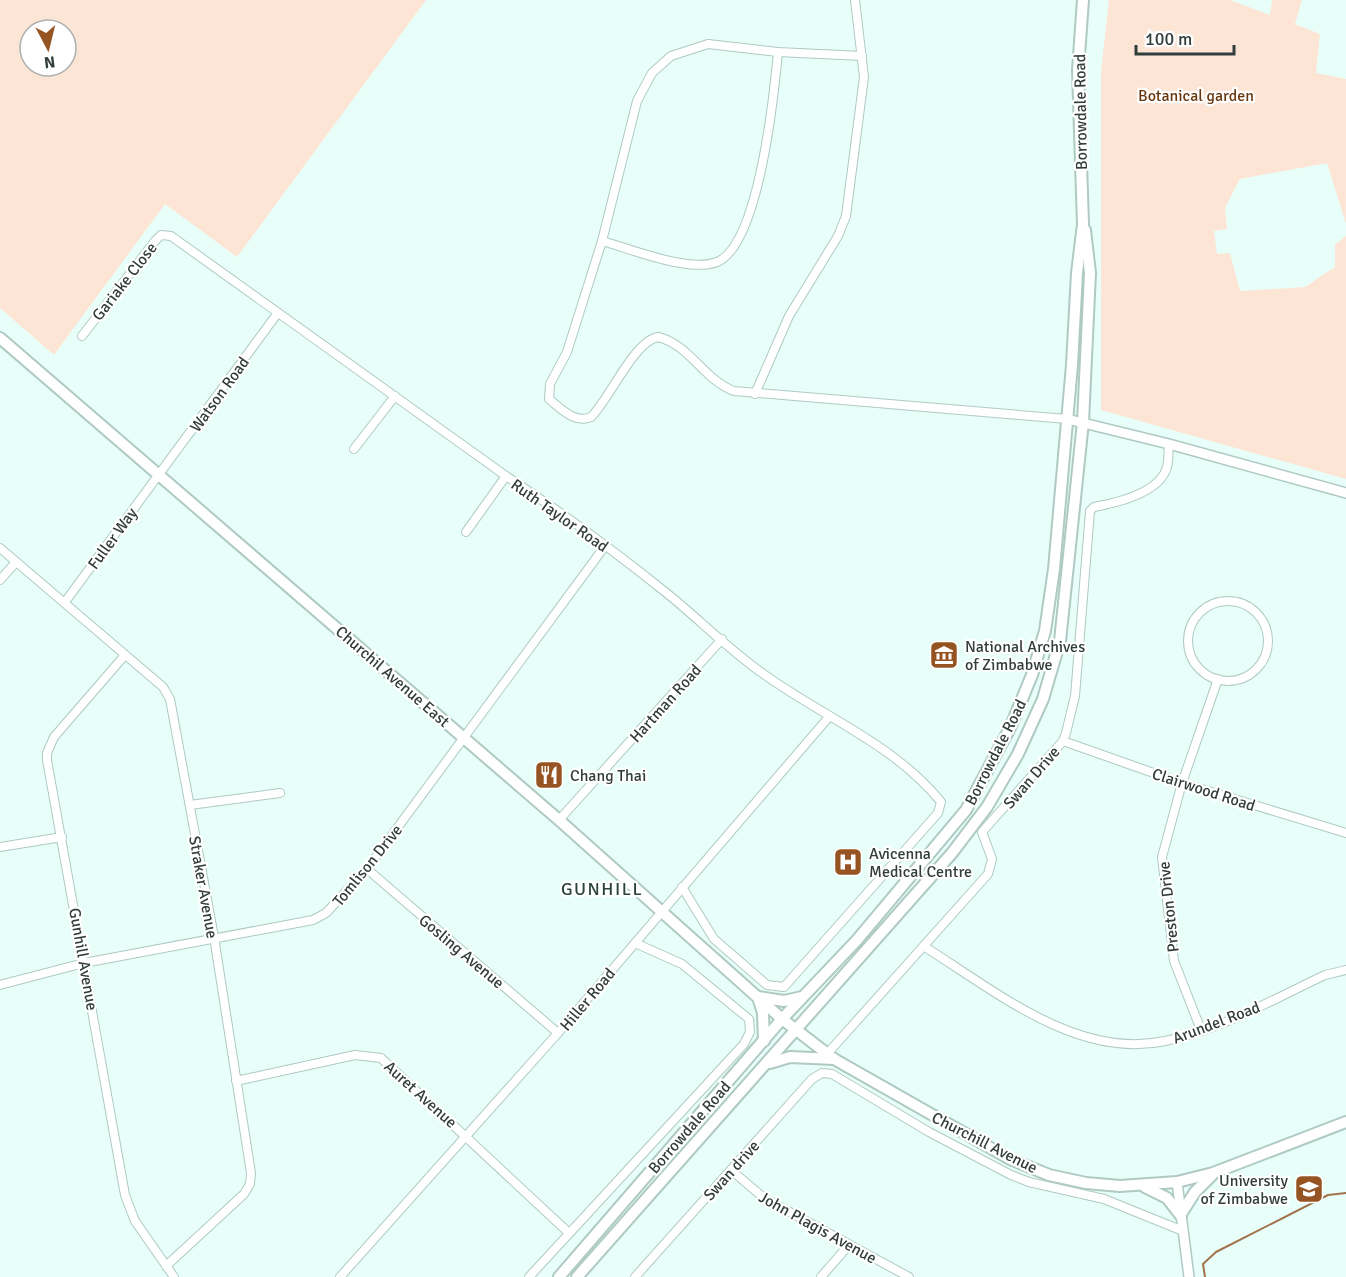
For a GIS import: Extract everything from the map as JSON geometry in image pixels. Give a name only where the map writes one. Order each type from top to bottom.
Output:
[{"type":"main road","name":"Borrowdale Road","points":[[578,1277],[937,870],[987,807],[1006,776],[1037,713],[1055,662],[1064,615],[1083,422],[1090,273],[1083,224],[1078,70],[1083,0]]},
{"type":"main road","name":"Borrowdale Road","points":[[559,1277],[783,1019],[864,931],[966,810],[1010,728],[1032,675],[1045,631],[1054,569],[1077,273],[1083,224]]},
{"type":"main road","name":"Churchil Avenue East","points":[[0,338],[559,820],[783,1019]]},
{"type":"main road","points":[[764,1041],[763,1013],[758,997],[784,1001],[804,996]]},
{"type":"main road","points":[[809,1041],[814,1008]]},
{"type":"main road","name":"Churchill Avenue","points":[[783,1019],[831,1057],[1010,1159],[1049,1175],[1104,1185],[1177,1182],[1213,1173],[1346,1122]]},
{"type":"main road","points":[[766,1065],[790,1057],[831,1057]]},
{"type":"main road","points":[[1140,1185],[1167,1198],[1181,1215],[1194,1192],[1213,1173]]},
{"type":"street","points":[[755,394],[789,316],[838,236],[846,216],[863,93],[862,56],[855,0]]},
{"type":"street","points":[[862,56],[778,52],[708,44],[678,52],[652,74],[637,101],[602,241],[567,352],[550,384],[548,395],[552,402],[574,418],[582,420],[591,417],[648,341],[658,337],[692,358],[725,388],[755,394],[1067,419],[1169,444],[1346,493]]},
{"type":"street","points":[[602,241],[697,265],[716,262],[729,255],[738,244],[747,222],[770,131],[778,52]]},
{"type":"street","name":"Gariake Close","points":[[82,336],[155,241],[162,235],[171,237]]},
{"type":"street","name":"Ruth Taylor Road","points":[[171,237],[551,506],[605,546],[766,676],[828,718],[879,744],[908,767],[941,802],[938,813],[784,987],[776,988],[767,985],[754,976],[706,931],[682,888]]},
{"type":"street","name":"Watson Road","points":[[159,474],[277,314]]},
{"type":"street","points":[[354,449],[395,396]]},
{"type":"street","name":"Swan Drive","points":[[831,1057],[988,874],[992,859],[982,832],[1063,741],[1075,696],[1090,511],[1095,507],[1131,498],[1158,480],[1167,468],[1169,444]]},
{"type":"street","name":"Fuller Way","points":[[65,602],[159,474]]},
{"type":"street","points":[[466,532],[506,476]]},
{"type":"street","name":"Tomlison Drive","points":[[0,985],[84,963],[322,917],[367,869],[605,546]]},
{"type":"street","name":"Straker Avenue","points":[[0,548],[65,602],[169,695],[214,937],[249,1162],[250,1184],[231,1209],[166,1266]]},
{"type":"street","points":[[0,580],[16,562]]},
{"type":"street","points":[[1239,602],[1250,607],[1266,626],[1267,651],[1262,663],[1243,678],[1218,679],[1197,666],[1191,655],[1190,630],[1195,619],[1214,603],[1239,602]]},
{"type":"street","name":"Hartman Road","points":[[559,820],[722,639]]},
{"type":"street","name":"Gunhill Avenue","points":[[125,655],[49,745],[47,760],[125,1195],[135,1221],[174,1277]]},
{"type":"street","name":"Preston Drive","points":[[1201,1030],[1174,961],[1162,865],[1182,783],[1218,679]]},
{"type":"street","name":"Hiller Road","points":[[340,1277],[558,1033],[828,718]]},
{"type":"street","name":"Clairwood Road","points":[[1063,741],[1182,783],[1346,833]]},
{"type":"street","points":[[190,805],[280,793]]},
{"type":"street","points":[[0,848],[62,837]]},
{"type":"street","name":"Gosling Avenue","points":[[367,869],[558,1033]]},
{"type":"street","points":[[528,1277],[744,1044],[750,1032],[748,1019],[682,964],[635,943]]},
{"type":"street","name":"Arundel Road","points":[[925,947],[1037,1016],[1082,1037],[1110,1043],[1147,1044],[1166,1041],[1201,1030],[1325,975],[1346,970]]},
{"type":"street","name":"Auret Avenue","points":[[236,1082],[356,1055],[369,1055],[388,1063],[569,1233]]},
{"type":"street","name":"Swan drive","points":[[635,1277],[812,1079],[822,1073],[832,1074],[910,1120]]},
{"type":"street","points":[[918,1107],[910,1120],[1011,1175],[1029,1182],[1104,1199],[1183,1231]]},
{"type":"street","name":"John Plagis Avenue","points":[[731,1170],[764,1198],[848,1246],[909,1277]]},
{"type":"street","points":[[1177,1182],[1189,1277]]},
{"type":"street","points":[[822,1277],[848,1246]]},
{"type":"green space","points":[[0,0],[426,0],[237,257],[165,204],[54,355],[0,308]]},
{"type":"green space","name":"Botanical garden","points":[[1109,0],[1230,0],[1270,15],[1272,0],[1302,0],[1295,24],[1320,34],[1316,73],[1346,79],[1346,224],[1327,163],[1240,179],[1225,208],[1227,229],[1214,231],[1217,254],[1230,253],[1240,291],[1305,287],[1335,267],[1335,245],[1346,236],[1346,479],[1101,410],[1101,72]]},
{"type":"waterway","points":[[1205,1277],[1203,1264],[1216,1252],[1328,1195],[1346,1193]]},
{"type":"place","name":"National Archives of Zimbabwe","points":[[944,655]]},
{"type":"place","name":"Chang Thai","points":[[549,775]]},
{"type":"place","name":"Avicenna Medical Centre","points":[[848,862]]},
{"type":"place","name":"University of Zimbabwe","points":[[1309,1189]]},
{"type":"district","name":"GUNHILL","points":[[602,889]]}]
